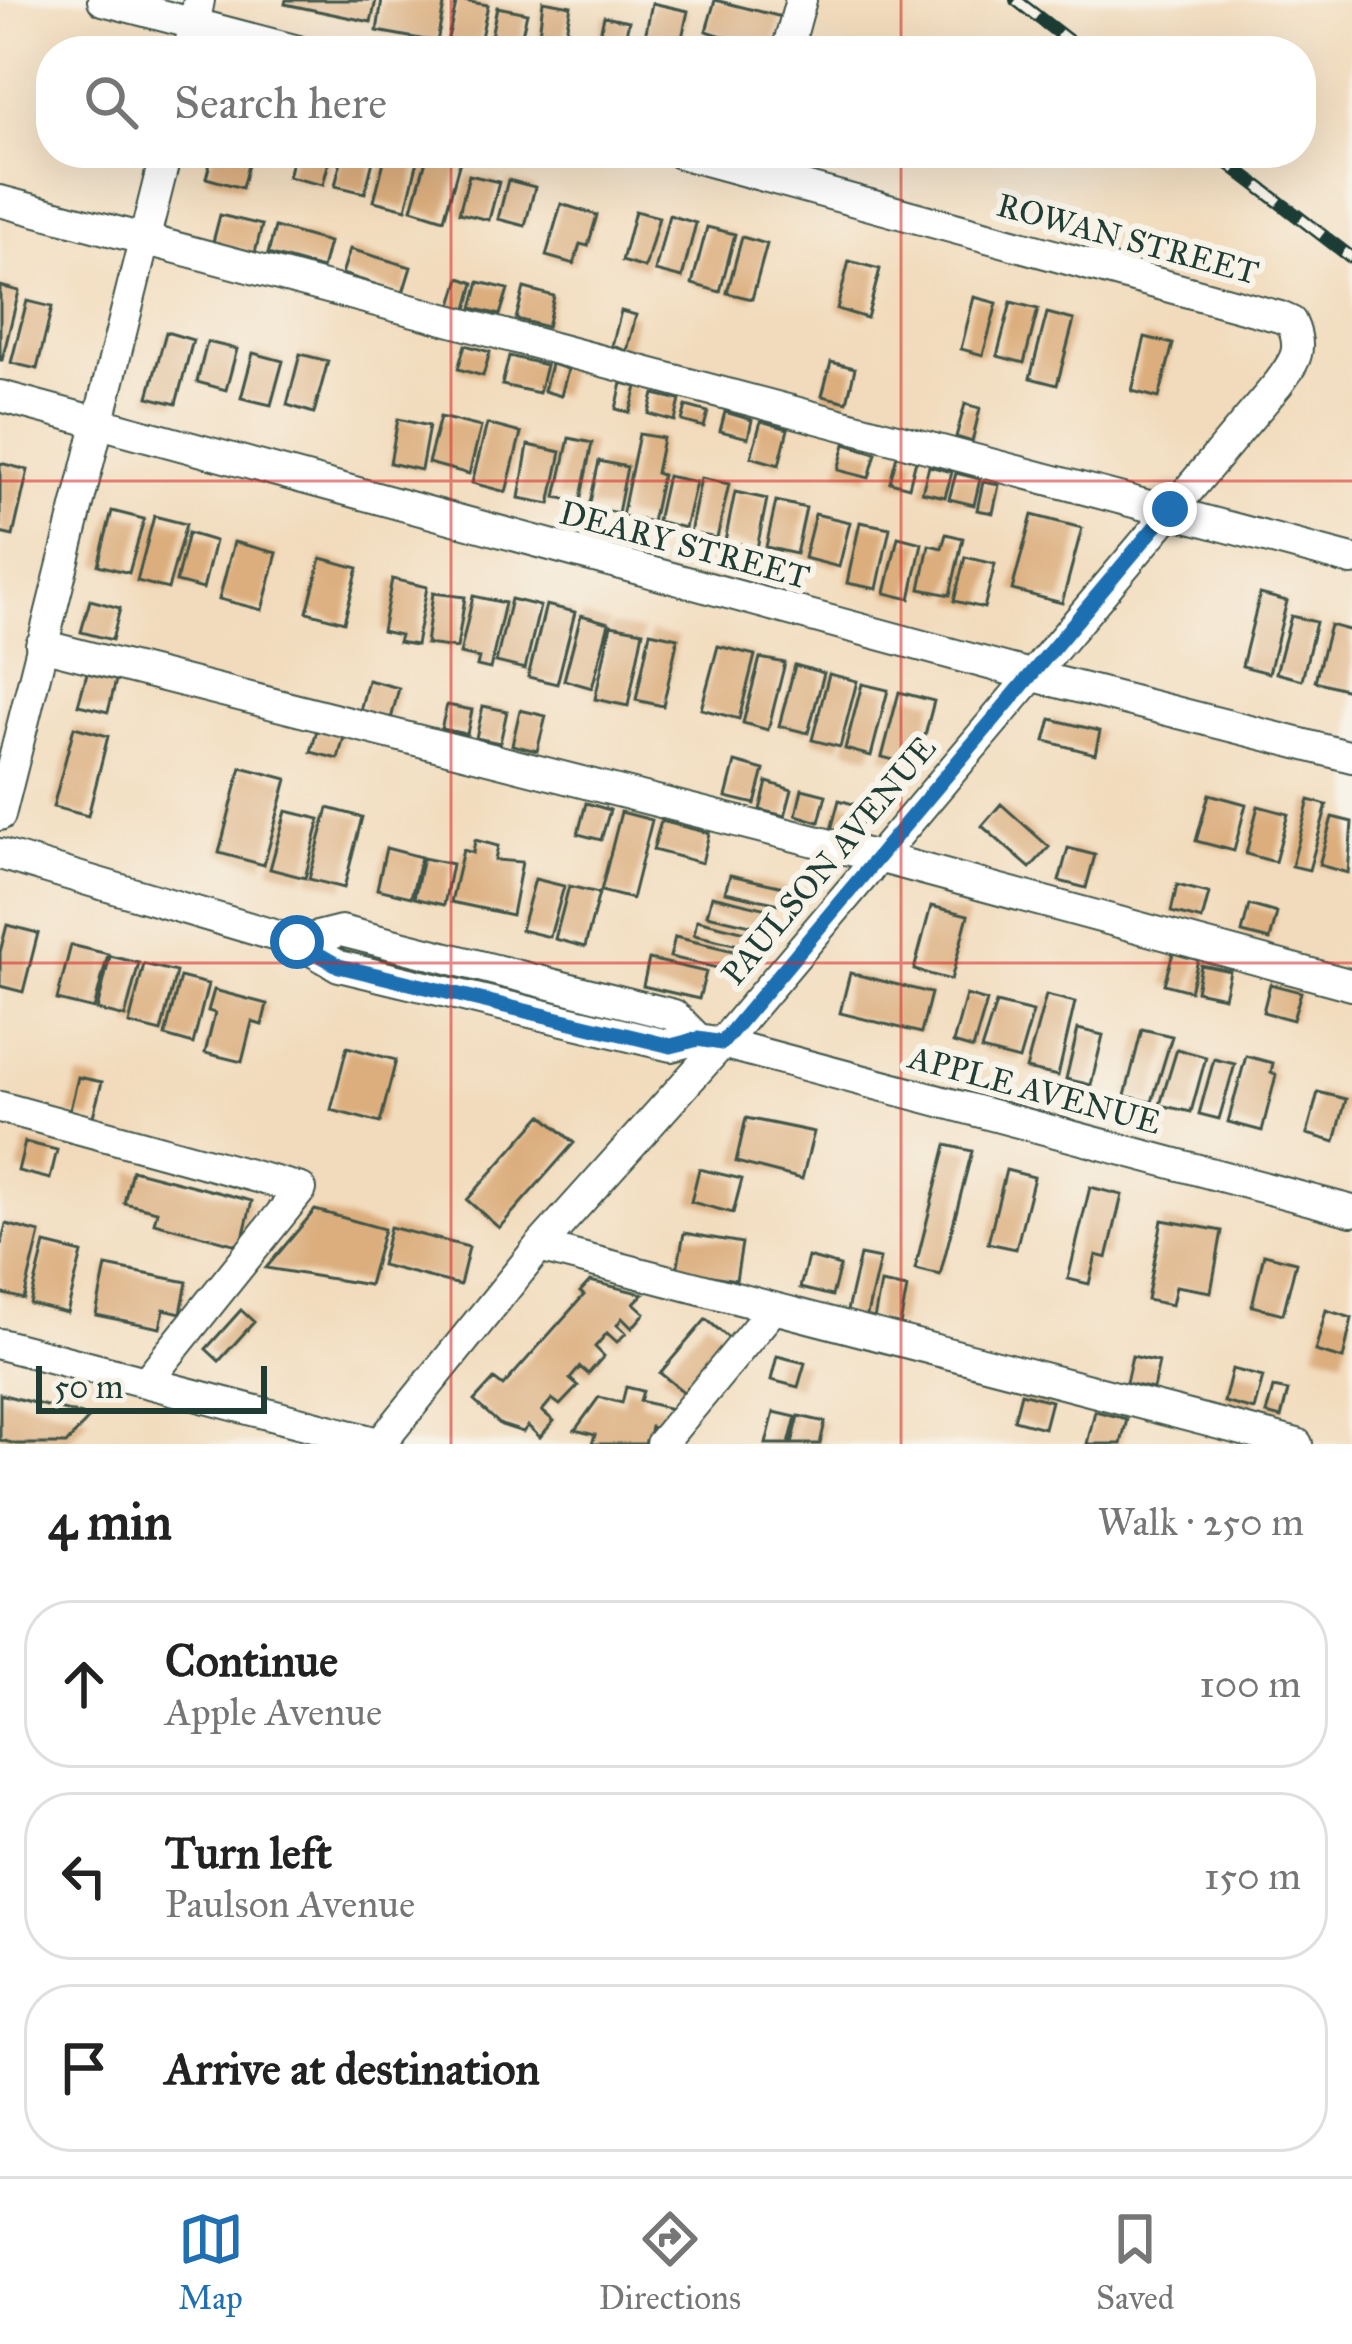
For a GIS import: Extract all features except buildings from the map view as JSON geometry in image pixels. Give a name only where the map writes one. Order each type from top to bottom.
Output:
[{"type":"street","points":[[103,0],[238,36]]},
{"type":"street","points":[[791,36],[801,0]]},
{"type":"street","points":[[0,815],[163,168]]},
{"type":"street","name":"ROWAN STREET","points":[[774,168],[1280,317]]},
{"type":"street","points":[[0,201],[1352,560]]},
{"type":"street","name":"PAULSON AVENUE","points":[[381,1444],[710,1041],[878,857],[1293,364],[1299,340],[1291,322],[1280,317]]},
{"type":"street","name":"DEARY STREET","points":[[0,396],[1030,675],[1352,757]]},
{"type":"street","points":[[41,645],[878,857],[1352,985]]},
{"type":"street","name":"APPLE AVENUE","points":[[0,854],[297,942],[339,966],[671,1046],[710,1041],[1352,1211]]},
{"type":"street","points":[[0,1107],[301,1189],[147,1381]]},
{"type":"street","points":[[539,1246],[1297,1444]]},
{"type":"street","points":[[661,1444],[772,1310]]},
{"type":"street","points":[[0,1344],[381,1444]]},
{"type":"railway","points":[[1016,0],[1063,36]]},
{"type":"railway","points":[[1235,168],[1352,258]]},
{"type":"route","points":[[297,942],[339,966],[671,1046],[698,1039],[722,1043],[1170,509]]}]
